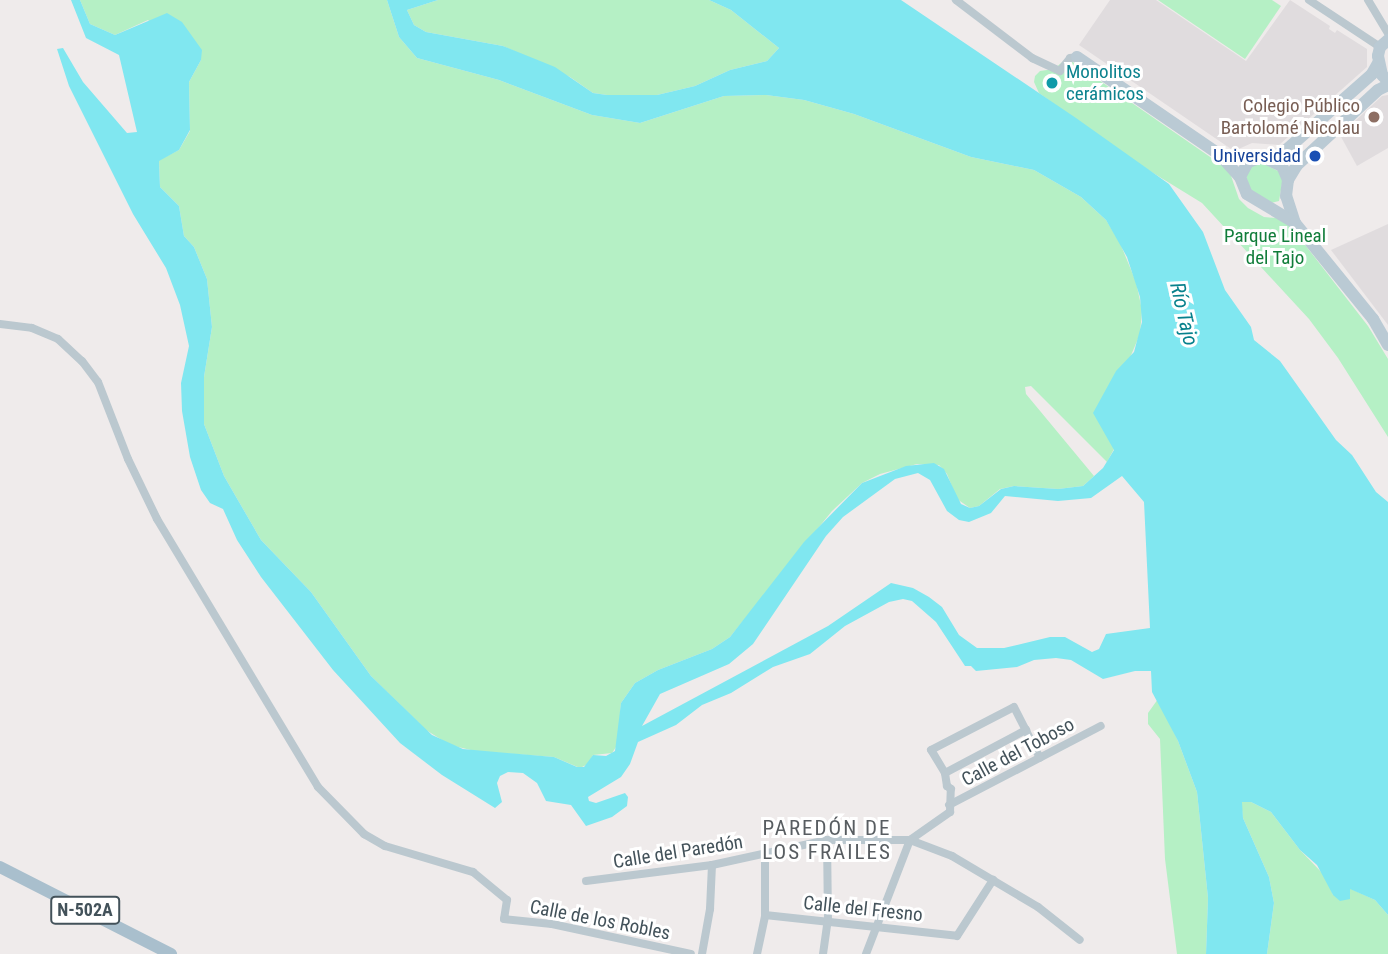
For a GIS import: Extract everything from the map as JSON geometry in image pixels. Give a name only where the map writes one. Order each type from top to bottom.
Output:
[{"type":"main road","name":"N-502A","points":[[0,867],[171,954]]},
{"type":"street","points":[[956,0],[1032,58],[1060,71],[1070,58],[1077,57],[1220,155],[1240,177],[1247,194],[1295,223],[1373,319],[1388,345]]},
{"type":"street","points":[[1240,177],[1248,162],[1255,158],[1270,158],[1285,151],[1372,74],[1378,63],[1384,43],[1310,0]]},
{"type":"street","points":[[1368,0],[1388,33]]},
{"type":"street","points":[[1295,223],[1286,196],[1288,180],[1297,165],[1388,83],[1378,63]]},
{"type":"street","points":[[1220,155],[1248,162]]},
{"type":"street","points":[[1270,158],[1282,166],[1288,180]]},
{"type":"street","points":[[1269,205],[1277,204],[1286,196]]},
{"type":"street","name":"Calle de los Robles","points":[[0,324],[32,328],[58,340],[82,361],[99,382],[128,459],[157,519],[318,787],[364,834],[385,846],[473,872],[507,900],[504,919],[552,925],[691,954]]},
{"type":"street","points":[[949,805],[951,789],[947,786],[945,773],[931,750],[1014,707],[1040,758]]},
{"type":"street","name":"Calle del Toboso","points":[[910,840],[950,812],[949,805],[1101,726]]},
{"type":"street","points":[[945,773],[1026,730]]},
{"type":"street","points":[[823,954],[828,920],[827,840]]},
{"type":"street","name":"Calle del Paredón","points":[[586,881],[712,866],[827,840],[910,840],[953,856],[1038,907],[1080,940]]},
{"type":"street","points":[[866,954],[910,840]]},
{"type":"street","points":[[758,954],[765,915],[765,853]]},
{"type":"street","points":[[702,954],[710,909],[712,866]]},
{"type":"street","name":"Calle del Fresno","points":[[765,915],[957,936],[993,880]]},
{"type":"shaded area","points":[[1110,0],[1156,0],[1246,61],[1290,0],[1330,26],[1329,29],[1335,33],[1337,30],[1367,49],[1367,67],[1279,145],[1252,143],[1234,151],[1079,45]]},
{"type":"shaded area","name":"Colegio Público Bartolomé Nicolau","points":[[1388,95],[1388,148],[1357,166],[1340,135],[1382,96]]},
{"type":"shaded area","points":[[1388,224],[1388,325],[1331,250]]},
{"type":"green space","points":[[80,0],[387,0],[399,37],[417,58],[499,80],[592,115],[640,123],[724,96],[766,95],[804,100],[854,114],[971,157],[1034,170],[1081,197],[1106,220],[1120,243],[1136,282],[1142,310],[1140,334],[1129,360],[1116,372],[1104,398],[1114,449],[1107,462],[1031,386],[1025,387],[1026,394],[1094,476],[1083,486],[1058,489],[1014,486],[1000,489],[979,506],[970,508],[957,499],[947,474],[939,465],[917,464],[880,474],[862,483],[832,511],[730,637],[712,649],[658,670],[635,683],[621,703],[618,744],[612,753],[593,755],[588,764],[580,768],[554,757],[475,751],[450,745],[426,730],[371,676],[311,592],[261,540],[224,476],[204,424],[204,377],[212,327],[207,279],[194,247],[184,236],[179,206],[160,187],[159,160],[179,150],[190,131],[189,82],[201,60],[148,20],[115,35],[90,24]]},
{"type":"green space","points":[[438,0],[709,0],[731,10],[779,48],[767,61],[730,70],[695,86],[657,95],[607,95],[593,93],[570,77],[503,46],[426,32],[414,25],[407,10]]},
{"type":"green space","points":[[1158,0],[1272,0],[1281,6],[1245,59]]},
{"type":"green space","name":"Parque Lineal del Tajo","points":[[1067,58],[1229,170],[1239,199],[1248,208],[1264,217],[1285,219],[1368,326],[1388,359],[1388,437],[1338,358],[1309,319],[1202,203],[1132,160],[1039,93],[1034,82],[1035,76],[1040,71],[1054,69]]},
{"type":"green space","points":[[1258,161],[1278,171],[1283,178],[1279,201],[1271,203],[1249,189],[1245,169]]},
{"type":"green space","points":[[1158,699],[1178,741],[1197,792],[1208,898],[1206,954],[1177,954],[1165,859],[1160,739],[1148,724],[1148,713]]},
{"type":"green space","points":[[1241,802],[1251,802],[1271,812],[1300,850],[1326,877],[1333,895],[1349,888],[1375,900],[1388,915],[1388,954],[1267,954],[1274,903],[1269,877],[1243,818]]},
{"type":"water","name":"Río Tajo","points":[[71,0],[80,0],[90,24],[115,35],[167,13],[182,22],[202,50],[201,60],[189,82],[190,130],[179,150],[159,161],[160,187],[179,206],[184,236],[194,247],[207,279],[212,327],[204,377],[204,424],[224,476],[261,540],[311,592],[371,676],[432,735],[463,749],[554,757],[577,767],[584,767],[593,755],[606,756],[615,751],[621,703],[635,683],[658,670],[712,649],[730,637],[804,542],[862,483],[906,466],[934,463],[944,469],[961,504],[970,508],[979,506],[1001,489],[1014,486],[1058,489],[1083,486],[1103,468],[1114,450],[1093,413],[1116,371],[1134,352],[1142,322],[1140,297],[1127,257],[1106,220],[1081,197],[1034,170],[971,157],[854,114],[804,100],[766,95],[724,96],[640,123],[592,115],[499,80],[417,58],[399,37],[387,0],[438,0],[407,10],[414,25],[426,32],[503,46],[555,67],[593,93],[657,95],[695,86],[730,70],[767,61],[779,48],[731,10],[709,0],[901,0],[1169,184],[1203,232],[1225,290],[1251,327],[1254,340],[1280,361],[1336,440],[1352,455],[1376,492],[1388,502],[1388,915],[1375,900],[1350,889],[1350,899],[1340,901],[1333,895],[1317,865],[1300,850],[1271,812],[1251,802],[1242,802],[1243,818],[1269,877],[1274,903],[1267,954],[1206,954],[1208,898],[1197,792],[1178,741],[1152,692],[1151,671],[1135,671],[1103,679],[1071,660],[1056,658],[1034,660],[1017,667],[976,671],[971,666],[965,666],[936,622],[912,601],[903,599],[889,602],[845,626],[810,654],[773,667],[731,693],[702,705],[676,725],[638,742],[630,764],[621,777],[588,797],[589,801],[596,803],[625,793],[628,797],[627,806],[612,817],[586,826],[571,805],[546,801],[537,783],[523,773],[508,772],[500,776],[497,783],[502,802],[495,808],[442,775],[400,743],[333,670],[261,577],[237,540],[223,509],[210,503],[201,490],[190,457],[182,411],[181,383],[189,346],[180,305],[166,268],[133,214],[69,86],[57,49],[63,48],[83,82],[127,133],[137,132],[119,55],[86,38]],"holes":[[[918,473],[930,480],[947,511],[959,520],[969,522],[991,513],[1005,496],[1058,501],[1091,498],[1122,476],[1144,502],[1150,628],[1106,634],[1099,649],[1092,652],[1065,637],[1050,637],[1004,648],[977,648],[959,635],[942,607],[929,597],[913,588],[891,583],[828,626],[642,726],[660,694],[729,664],[753,644],[826,536],[843,517],[895,479]]]},
{"type":"place","name":"Monolitos cerámicos","points":[[1052,83]]},
{"type":"place","name":"Colegio Público Bartolomé Nicolau","points":[[1374,117]]},
{"type":"place","name":"Universidad","points":[[1315,156]]},
{"type":"district","name":"PAREDÓN DE LOS FRAILES","points":[[827,840]]}]
